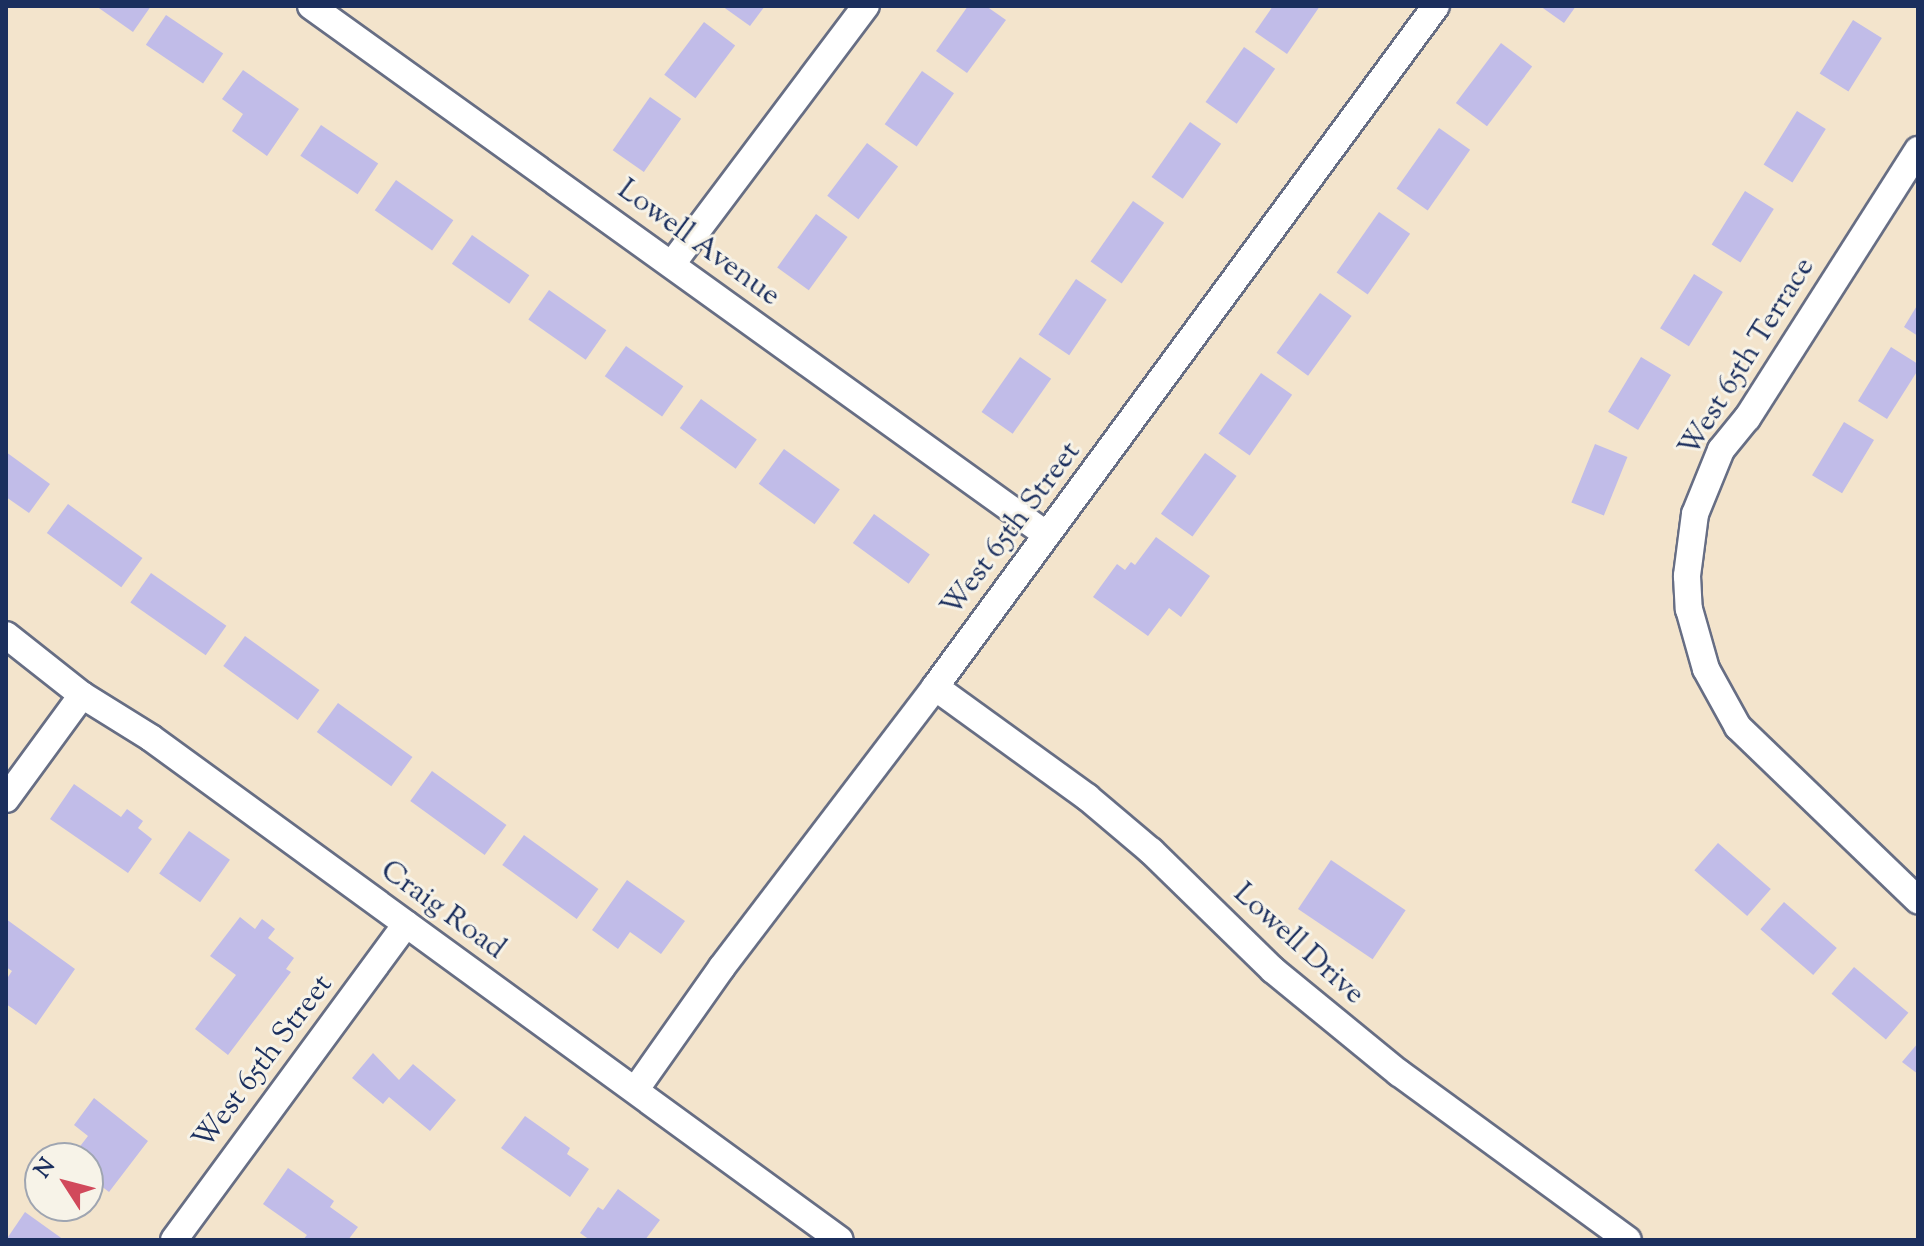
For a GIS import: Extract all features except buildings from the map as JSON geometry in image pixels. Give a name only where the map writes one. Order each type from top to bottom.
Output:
[{"type":"street","name":"Lowell Avenue","points":[[312,6],[1047,535]]},
{"type":"street","points":[[672,264],[866,6]]},
{"type":"street","name":"West 65th Street","points":[[636,1089],[722,967],[935,687],[1436,6]]},
{"type":"street","name":"West 65th Terrace","points":[[1918,150],[1747,418],[1721,450],[1695,514],[1687,576],[1692,619],[1706,669],[1738,727],[1918,900]]},
{"type":"street","name":"Craig Road","points":[[6,635],[82,695],[151,738],[840,1240]]},
{"type":"street","name":"Lowell Drive","points":[[935,687],[1087,797],[1151,851],[1263,961],[1399,1073],[1628,1240]]},
{"type":"street","points":[[6,799],[82,695]]},
{"type":"street","name":"West 65th Street","points":[[174,1240],[406,924]]}]
